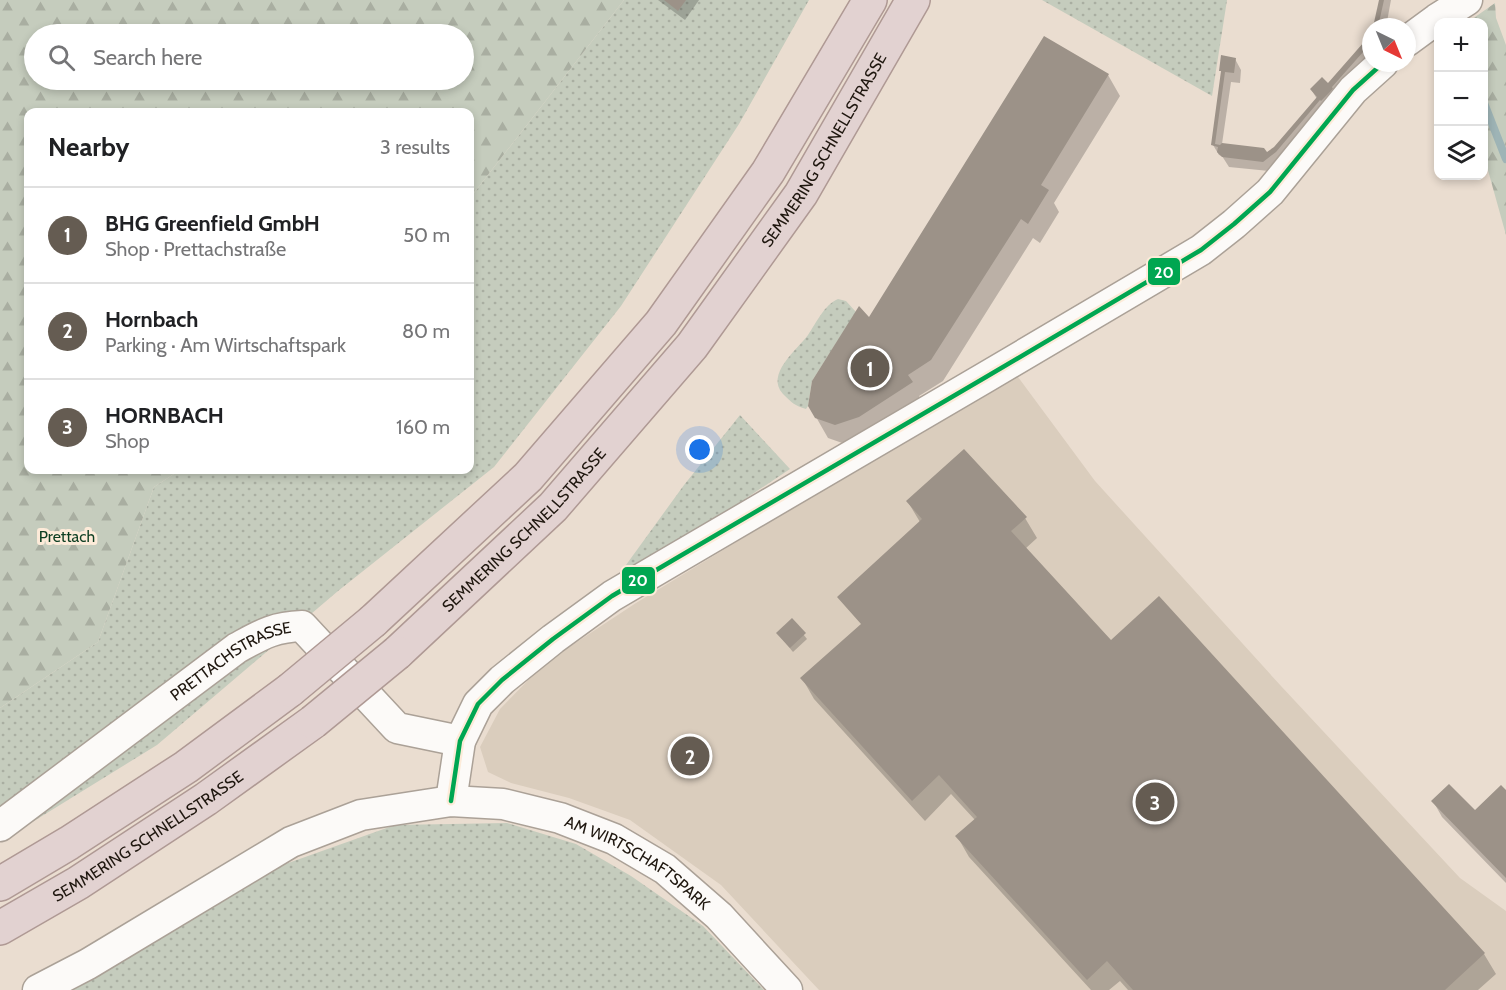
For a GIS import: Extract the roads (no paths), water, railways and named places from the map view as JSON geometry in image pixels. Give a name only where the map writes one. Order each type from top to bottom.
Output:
[{"type":"highway","name":"SEMMERING SCHNELLSTRASSE","points":[[0,884],[69,843],[186,767],[290,690],[373,621],[528,477],[662,323],[768,172],[870,0]]},
{"type":"highway","name":"SEMMERING SCHNELLSTRASSE","points":[[0,928],[78,883],[167,825],[313,722],[397,653],[553,507],[692,346],[801,194],[913,0]]},
{"type":"street","points":[[1416,34],[1467,0]]},
{"type":"street","points":[[39,990],[88,964],[291,842],[361,815],[451,801],[460,741],[478,704],[502,680],[553,639],[612,596],[1201,250],[1270,192],[1353,90],[1373,72]]},
{"type":"street","name":"PRETTACHSTRASSE","points":[[0,825],[237,648],[268,631],[290,626],[302,626],[397,728],[460,741]]},
{"type":"street","name":"AM WIRTSCHAFTSPARK","points":[[451,801],[502,804],[560,818],[614,839],[665,869],[719,916],[787,990]]},
{"type":"waterway","points":[[1488,113],[1506,159]]},
{"type":"place","name":"BHG Greenfield GmbH","points":[[870,368]]},
{"type":"place","name":"Hornbach","points":[[690,756]]},
{"type":"place","name":"HORNBACH","points":[[1155,802]]},
{"type":"park label","name":"Prettach","points":[[67,536]]}]
